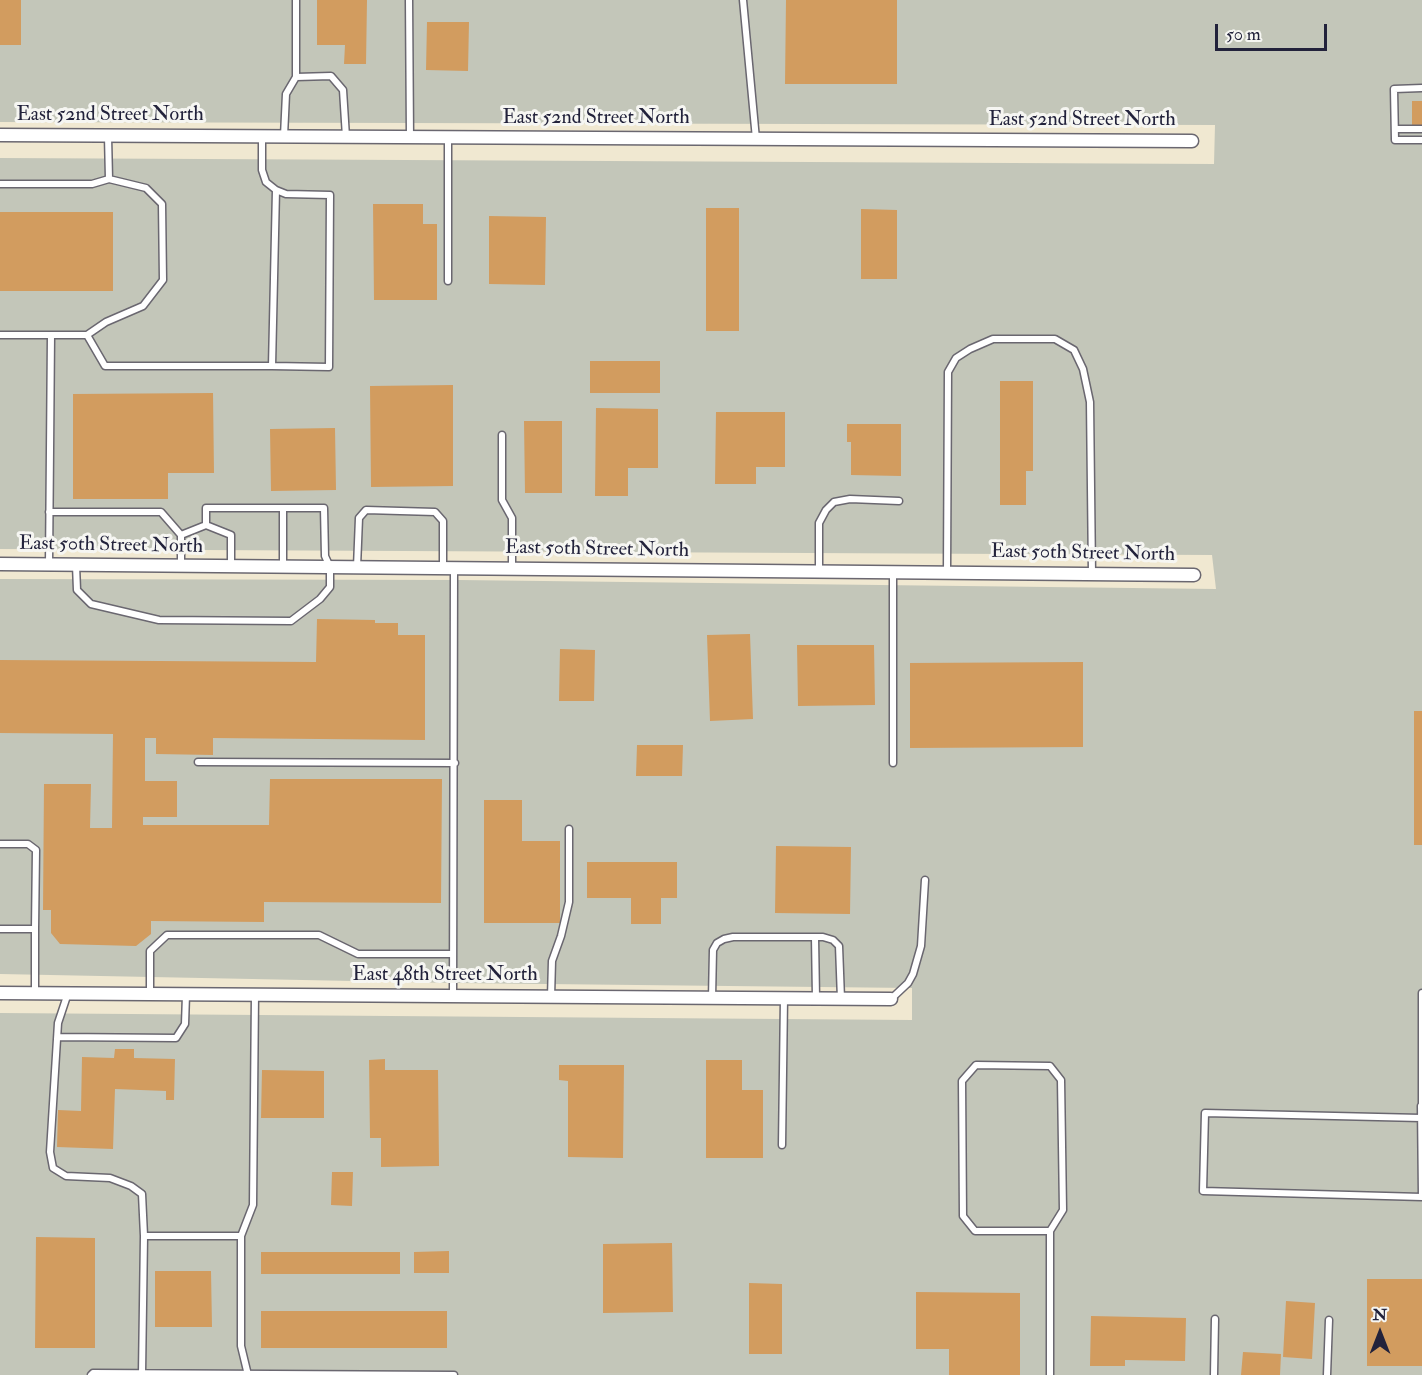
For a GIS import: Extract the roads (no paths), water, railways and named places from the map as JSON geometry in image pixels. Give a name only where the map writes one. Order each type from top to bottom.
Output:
[{"type":"street","name":"East 52nd Street North","points":[[0,135],[1192,141]]},
{"type":"street","name":"East 50th Street North","points":[[0,564],[1194,575]]},
{"type":"street","name":"East 48th Street North","points":[[0,993],[891,999]]},
{"type":"lane","points":[[284,136],[286,94],[296,77],[296,0]]},
{"type":"lane","points":[[409,0],[410,137]]},
{"type":"lane","points":[[743,0],[756,139]]},
{"type":"lane","points":[[296,77],[331,76],[344,90],[346,137]]},
{"type":"lane","points":[[1422,88],[1394,89],[1395,140],[1422,140]]},
{"type":"lane","points":[[1395,129],[1422,129]]},
{"type":"lane","points":[[108,136],[109,179]]},
{"type":"lane","points":[[87,335],[105,366],[329,367],[330,195],[286,194],[266,182],[262,170],[262,136]]},
{"type":"lane","points":[[448,138],[448,281]]},
{"type":"lane","points":[[0,184],[92,184],[109,179],[146,188],[162,204],[164,280],[144,306],[106,322],[87,335],[0,335]]},
{"type":"lane","points":[[272,366],[276,190]]},
{"type":"lane","points":[[49,565],[51,335]]},
{"type":"lane","points":[[947,573],[948,372],[956,358],[993,339],[1054,339],[1074,350],[1083,369],[1090,402],[1092,574]]},
{"type":"lane","points":[[502,435],[502,500],[512,518],[512,569]]},
{"type":"lane","points":[[819,572],[819,523],[826,510],[834,502],[850,499],[899,501]]},
{"type":"lane","points":[[76,565],[78,590],[91,604],[159,620],[291,621],[320,599],[330,587],[330,567],[325,556],[324,508],[206,508],[206,525]]},
{"type":"lane","points":[[283,567],[284,508]]},
{"type":"lane","points":[[357,567],[359,518],[366,510],[435,512],[443,521],[449,568],[455,763],[453,996]]},
{"type":"lane","points":[[49,512],[161,512],[182,535],[181,566]]},
{"type":"lane","points":[[182,535],[206,525],[231,535],[231,566]]},
{"type":"lane","points":[[893,572],[893,763]]},
{"type":"lane","points":[[198,762],[455,763]]},
{"type":"lane","points":[[551,996],[552,961],[569,902],[569,830]]},
{"type":"lane","points":[[0,844],[28,844],[36,850],[35,993]]},
{"type":"lane","points":[[891,999],[914,974],[921,946],[925,880]]},
{"type":"lane","points":[[0,929],[35,929]]},
{"type":"lane","points":[[150,993],[150,951],[167,934],[319,935],[358,954],[453,954]]},
{"type":"lane","points":[[712,998],[713,950],[717,943],[733,937],[816,937],[833,939],[839,945],[841,999]]},
{"type":"lane","points":[[816,937],[816,998]]},
{"type":"lane","points":[[68,993],[58,1023],[50,1152],[53,1168],[66,1176],[110,1178],[131,1186],[142,1194],[144,1236],[142,1373]]},
{"type":"lane","points":[[1421,1118],[1205,1113],[1203,1191],[1422,1197],[1422,993]]},
{"type":"lane","points":[[57,1037],[176,1038],[185,1024],[186,994]]},
{"type":"lane","points":[[248,1374],[241,1346],[241,1236],[253,1205],[255,994]]},
{"type":"lane","points":[[782,1145],[784,998]]},
{"type":"lane","points":[[1050,1231],[975,1231],[963,1216],[962,1081],[976,1065],[1050,1066],[1061,1080],[1063,1210],[1050,1231],[1050,1375]]},
{"type":"lane","points":[[144,1236],[241,1236]]},
{"type":"lane","points":[[1215,1319],[1215,1375]]},
{"type":"lane","points":[[1327,1375],[1329,1320]]},
{"type":"lane","points":[[91,1375],[93,1373],[454,1375]]}]
